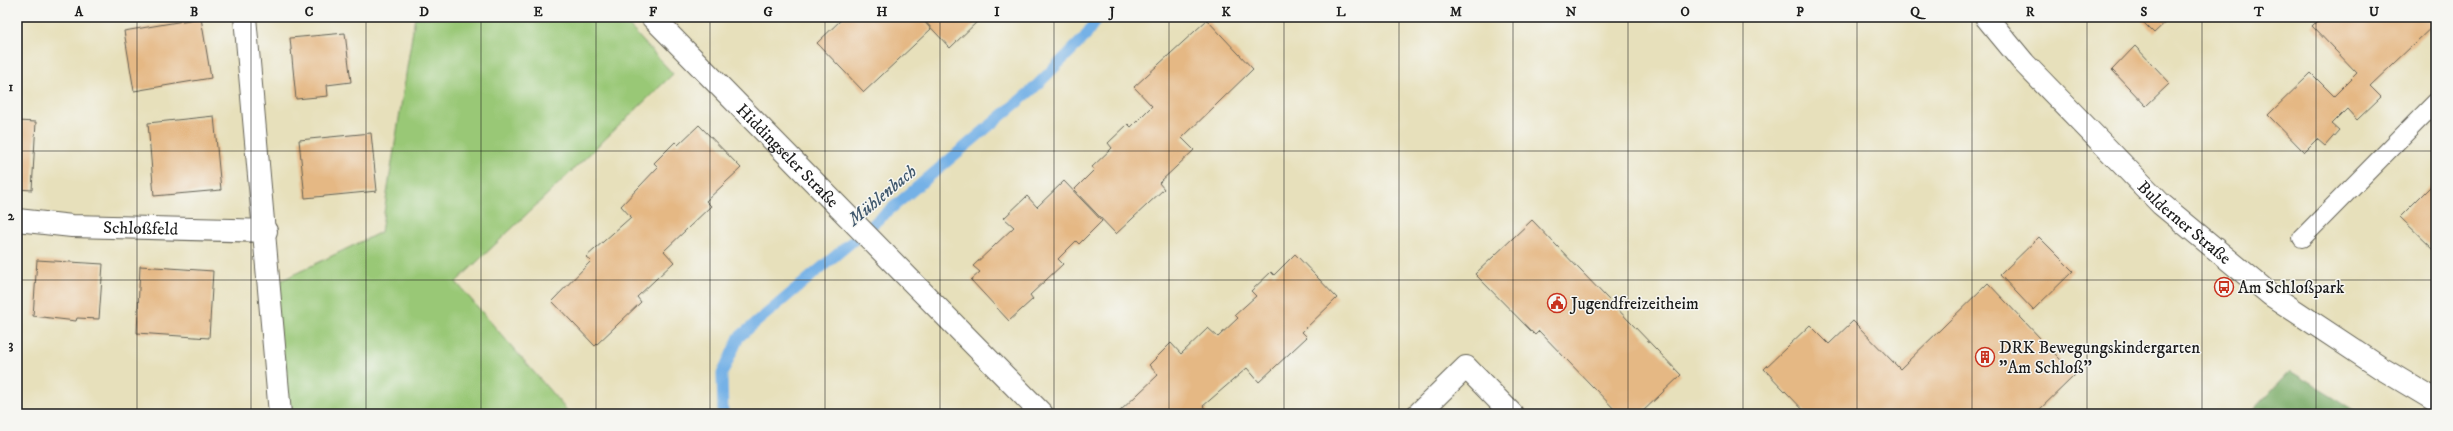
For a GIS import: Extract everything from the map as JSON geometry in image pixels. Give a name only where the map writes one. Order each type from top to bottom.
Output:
[{"type":"street","points":[[245,17],[266,232],[280,414]]},
{"type":"street","name":"Bulderner Straße","points":[[1986,17],[2024,63],[2161,204],[2271,295],[2381,368],[2436,402]]},
{"type":"street","name":"Hiddingseler Straße","points":[[660,19],[849,217],[1042,414]]},
{"type":"street","name":"Schloßfeld","points":[[17,220],[72,226],[266,232]]},
{"type":"street","points":[[1418,414],[1466,368],[1512,414]]},
{"type":"lane","points":[[2302,238],[2436,102]]},
{"type":"green space","points":[[415,17],[621,17],[673,74],[456,282],[570,414],[284,414],[270,286],[381,232]]},
{"type":"green space","points":[[2290,371],[2360,414],[2249,414]]},
{"type":"building","points":[[844,17],[920,17],[931,29],[864,92],[817,43]]},
{"type":"building","points":[[921,17],[982,17],[950,48]]},
{"type":"building","points":[[2138,17],[2171,17],[2154,33]]},
{"type":"building","points":[[2321,17],[2436,17],[2436,23],[2370,86],[2381,97],[2357,120],[2347,109],[2332,124],[2339,130],[2325,146],[2317,139],[2304,152],[2268,115],[2311,73],[2334,96],[2357,73],[2312,26]]},
{"type":"building","points":[[201,18],[211,78],[134,91],[124,31]]},
{"type":"building","points":[[1207,20],[1253,69],[1182,138],[1194,150],[1159,183],[1164,189],[1116,234],[1074,190],[1094,170],[1092,167],[1112,148],[1108,143],[1128,124],[1131,127],[1152,106],[1134,87]]},
{"type":"building","points":[[345,33],[351,82],[327,85],[328,96],[296,99],[290,38]]},
{"type":"building","points":[[2135,46],[2170,83],[2146,106],[2112,70]]},
{"type":"building","points":[[214,116],[221,190],[154,196],[148,123]]},
{"type":"building","points":[[17,121],[36,122],[32,190],[17,189]]},
{"type":"building","points":[[699,125],[741,168],[706,201],[711,206],[664,251],[674,262],[637,297],[641,302],[595,346],[552,301],[591,261],[586,257],[631,217],[621,206],[658,167],[654,163],[675,142],[678,145]]},
{"type":"building","points":[[371,133],[377,191],[305,198],[299,140]]},
{"type":"building","points":[[1064,181],[1102,221],[1079,244],[1076,241],[1058,259],[1063,264],[1030,295],[1033,299],[1009,321],[971,280],[980,272],[973,266],[1014,227],[1004,218],[1027,196],[1037,207]]},
{"type":"building","points":[[2436,181],[2436,252],[2400,217]]},
{"type":"building","name":"Jugendfreizeitheim","points":[[1532,220],[1681,375],[1640,414],[1619,414],[1539,331],[1535,335],[1475,274]]},
{"type":"building","points":[[2039,237],[2073,271],[2033,310],[2000,275]]},
{"type":"building","points":[[1295,254],[1337,298],[1302,332],[1307,337],[1259,382],[1247,368],[1203,406],[1207,411],[1204,414],[1118,413],[1158,375],[1149,365],[1171,343],[1181,354],[1208,328],[1218,337],[1238,318],[1235,315],[1256,296],[1251,291],[1271,272],[1274,275]]},
{"type":"building","points":[[37,260],[103,264],[99,319],[77,318],[76,321],[33,316]]},
{"type":"building","points":[[140,266],[213,271],[209,338],[137,333]]},
{"type":"building","name":"DRK Bewegungskindergarten \"Am Schloß\"","points":[[1988,283],[2075,375],[2035,414],[1807,414],[1764,369],[1810,325],[1829,344],[1853,321],[1900,369]]},
{"type":"waterway","name":"Mühlenbach","points":[[723,414],[722,374],[739,337],[1032,90],[1084,38],[1098,17]]},
{"type":"place","name":"Am Schloßpark","points":[[2224,287]]},
{"type":"place","name":"Jugendfreizeitheim","points":[[1557,303]]},
{"type":"place","name":"DRK Bewegungskindergarten \"Am Schloß\"","points":[[1985,357]]}]
